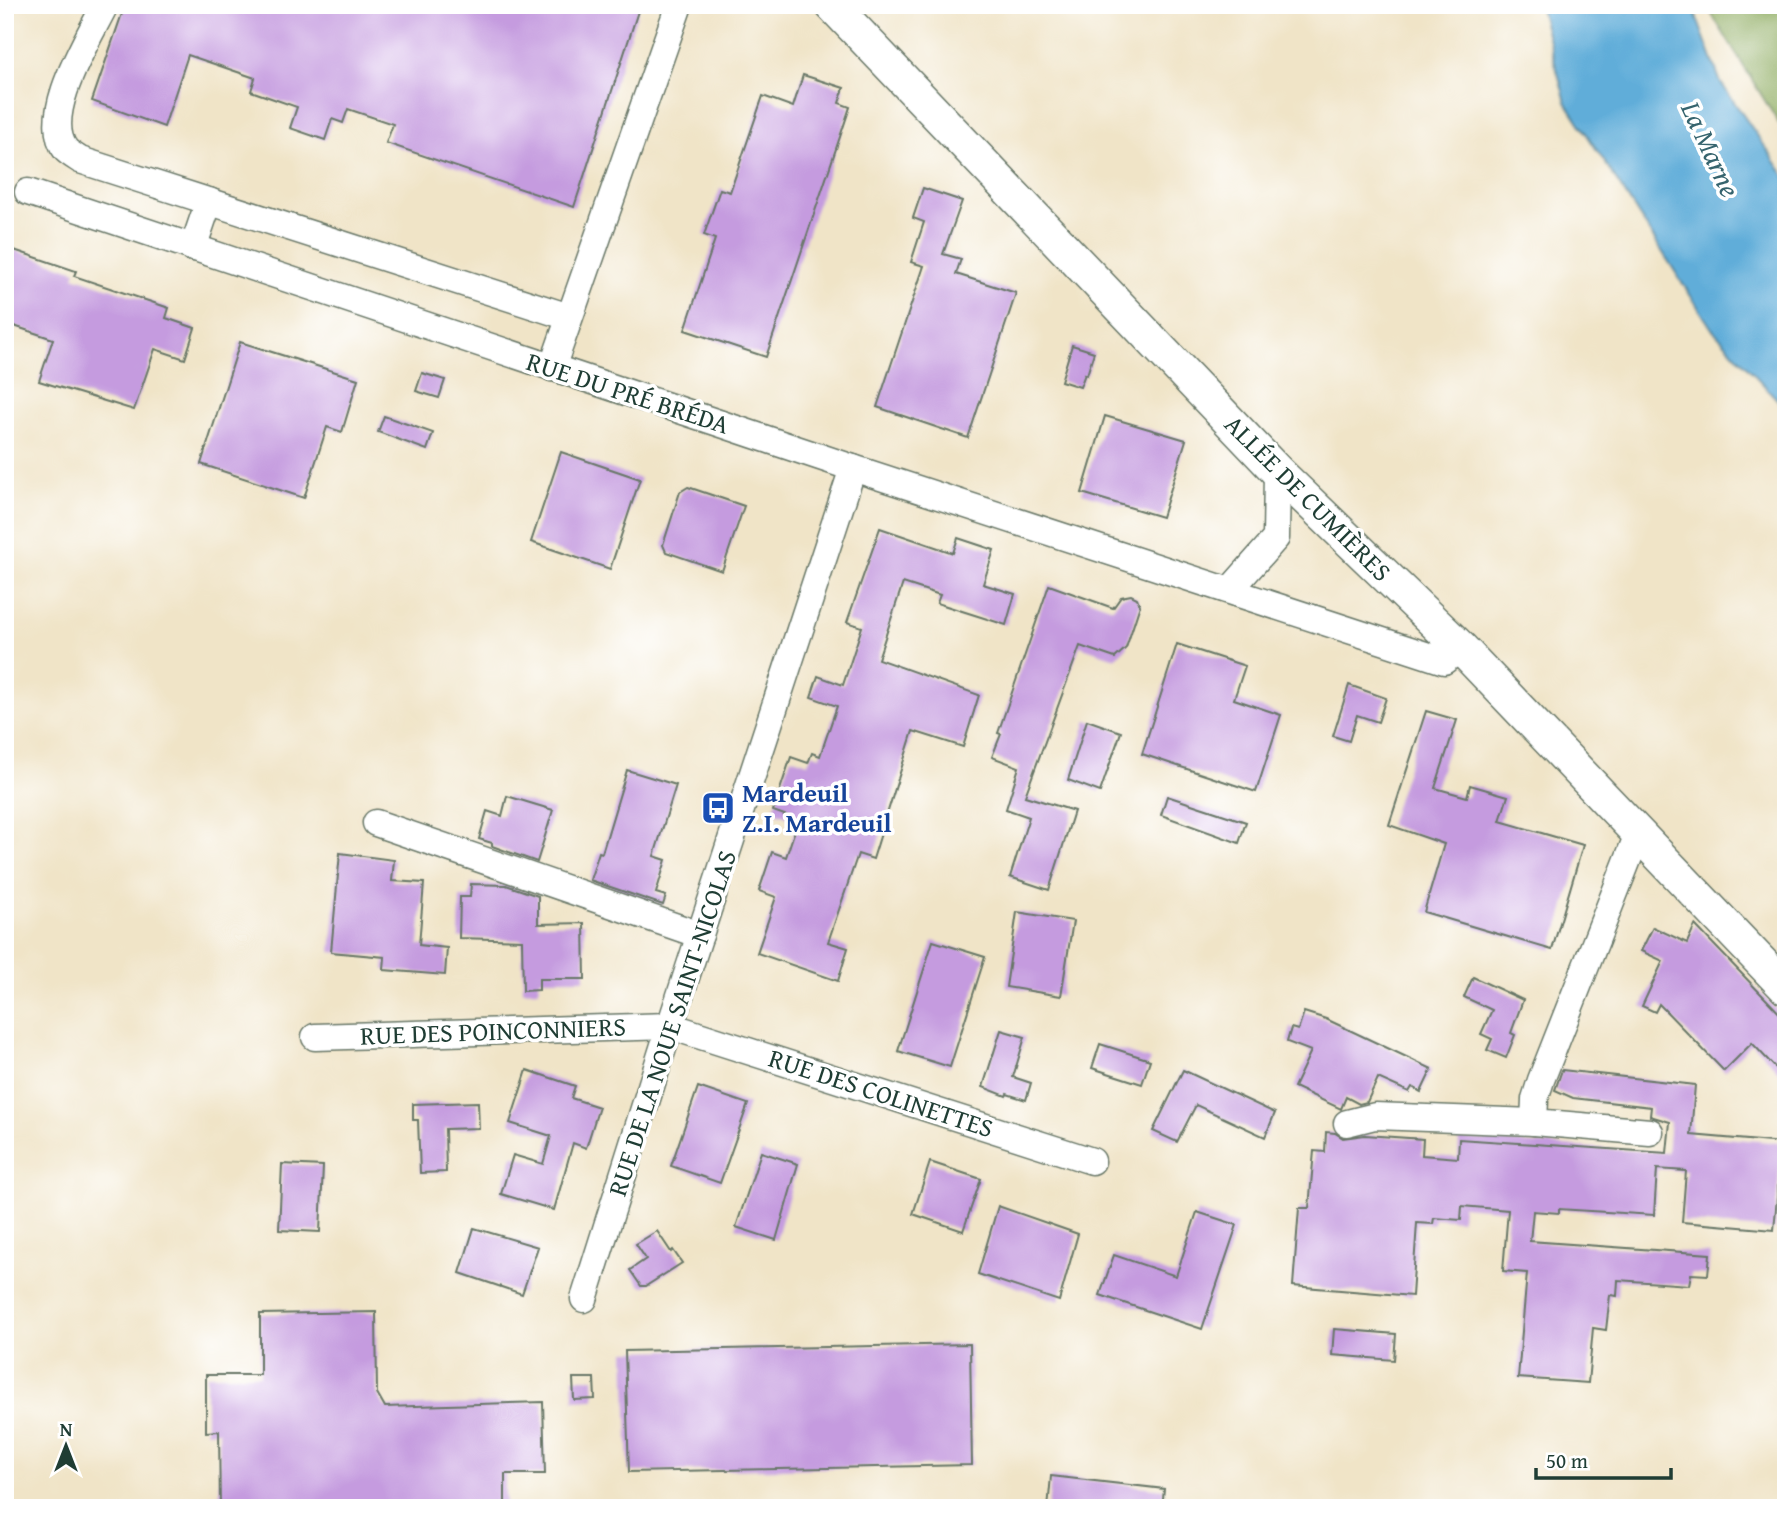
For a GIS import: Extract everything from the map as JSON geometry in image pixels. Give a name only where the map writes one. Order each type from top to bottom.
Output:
[{"type":"main road","name":"ALLÉE DE CUMIÈRES","points":[[832,5],[1277,471],[1461,648],[1786,988]]},
{"type":"street","points":[[105,5],[62,97],[59,130],[67,151],[80,160],[569,317]]},
{"type":"street","points":[[552,368],[679,5]]},
{"type":"street","name":"RUE DU PRÉ BRÉDA","points":[[28,192],[853,468],[1444,661],[1461,648]]},
{"type":"street","points":[[193,248],[209,201]]},
{"type":"street","name":"RUE DE LA NOUE SAINT-NICOLAS","points":[[584,1299],[670,1026],[853,468]]},
{"type":"street","points":[[1230,590],[1276,538],[1277,471]]},
{"type":"street","points":[[376,823],[700,935]]},
{"type":"street","points":[[1534,1122],[1535,1099],[1541,1080],[1639,834]]},
{"type":"street","name":"RUE DES POINCONNIERS","points":[[315,1037],[670,1026]]},
{"type":"street","name":"RUE DES COLINETTES","points":[[670,1026],[1092,1161]]},
{"type":"street","points":[[1348,1123],[1375,1116],[1534,1122],[1650,1132]]},
{"type":"green space","points":[[1706,5],[1786,5],[1786,135]]},
{"type":"water","name":"La Marne","points":[[1539,5],[1692,5],[1721,83],[1786,177],[1786,409],[1712,329],[1566,102]]},
{"type":"building","points":[[125,5],[640,5],[574,207],[386,143],[393,124],[348,109],[343,123],[332,119],[325,140],[290,128],[297,107],[251,91],[255,78],[188,55],[164,127],[92,101]]},
{"type":"building","points":[[803,75],[844,88],[839,103],[850,107],[766,357],[685,330],[715,239],[704,235],[720,189],[730,192],[763,96],[793,107]]},
{"type":"building","points":[[923,188],[962,201],[943,254],[961,259],[956,274],[1016,293],[968,438],[877,407],[924,266],[911,262],[924,222],[913,218]]},
{"type":"building","points":[[14,250],[76,271],[74,276],[169,308],[166,318],[195,328],[185,359],[155,349],[134,410],[39,381],[53,339],[5,323],[5,276]]},
{"type":"building","points":[[240,342],[358,379],[342,432],[327,427],[304,498],[201,464]]},
{"type":"building","points":[[1072,345],[1094,352],[1080,387],[1061,381]]},
{"type":"building","points":[[422,373],[445,380],[439,398],[416,391]]},
{"type":"building","points":[[384,416],[433,433],[427,450],[378,432]]},
{"type":"building","points":[[1105,416],[1186,440],[1162,517],[1082,493]]},
{"type":"building","points":[[561,452],[640,479],[610,569],[531,542]]},
{"type":"building","points":[[688,487],[744,506],[722,571],[666,552],[663,545],[680,492]]},
{"type":"building","points":[[880,528],[953,553],[958,538],[994,550],[983,584],[1015,594],[1006,625],[937,603],[940,595],[903,583],[878,659],[979,695],[963,747],[913,731],[873,859],[858,854],[828,942],[848,948],[838,981],[757,953],[776,897],[759,891],[772,852],[786,857],[795,830],[787,827],[790,817],[773,811],[791,757],[808,763],[812,753],[820,756],[837,706],[811,697],[818,676],[843,685],[862,627],[847,622]]},
{"type":"building","points":[[1049,585],[1113,608],[1121,597],[1131,595],[1137,598],[1140,605],[1126,648],[1115,658],[1080,646],[1025,796],[1074,811],[1049,890],[1010,877],[1029,817],[1006,809],[1019,767],[992,757]]},
{"type":"building","points":[[1177,644],[1245,666],[1234,699],[1281,715],[1256,792],[1142,754]]},
{"type":"building","points":[[1349,685],[1386,698],[1378,722],[1357,715],[1349,741],[1333,736]]},
{"type":"building","points":[[1426,711],[1457,720],[1435,788],[1467,797],[1470,785],[1508,796],[1500,821],[1583,845],[1552,950],[1424,912],[1444,844],[1389,825]]},
{"type":"building","points":[[1087,720],[1121,732],[1100,792],[1068,780]]},
{"type":"building","points":[[627,770],[676,785],[654,856],[666,860],[656,893],[666,896],[663,905],[590,880],[599,852],[602,853]]},
{"type":"building","points":[[507,796],[553,810],[537,862],[479,839],[487,811],[502,816]]},
{"type":"building","points":[[1167,796],[1246,822],[1239,843],[1161,815]]},
{"type":"building","points":[[340,853],[394,860],[392,881],[424,883],[419,945],[447,948],[445,975],[384,970],[385,957],[331,952]]},
{"type":"building","points":[[471,884],[506,885],[538,896],[538,924],[584,923],[585,979],[539,979],[539,990],[523,991],[522,940],[459,938],[460,897],[470,897]]},
{"type":"building","points":[[1017,912],[1073,921],[1061,996],[1006,987]]},
{"type":"building","points":[[1695,925],[1786,1020],[1786,1079],[1752,1043],[1724,1071],[1659,1004],[1655,1012],[1642,1006],[1663,961],[1641,951],[1653,927],[1687,943]]},
{"type":"building","points":[[933,941],[985,957],[950,1067],[898,1051]]},
{"type":"building","points":[[1473,977],[1523,1000],[1511,1033],[1515,1035],[1506,1058],[1487,1050],[1492,1039],[1481,1034],[1492,1010],[1464,997]]},
{"type":"building","points":[[1304,1012],[1326,1019],[1432,1069],[1421,1092],[1412,1087],[1409,1092],[1378,1078],[1367,1102],[1359,1104],[1346,1097],[1341,1109],[1294,1087],[1311,1051],[1287,1042],[1291,1028],[1298,1030]]},
{"type":"building","points":[[1001,1030],[1025,1037],[1013,1077],[1031,1083],[1026,1100],[983,1087]]},
{"type":"building","points":[[1100,1044],[1150,1060],[1142,1084],[1092,1068]]},
{"type":"building","points":[[527,1070],[575,1086],[571,1098],[599,1107],[586,1148],[573,1143],[554,1210],[501,1194],[513,1155],[543,1164],[551,1136],[510,1123]]},
{"type":"building","points":[[1183,1070],[1275,1113],[1265,1137],[1196,1105],[1177,1142],[1153,1131]]},
{"type":"building","points":[[1562,1070],[1695,1085],[1691,1135],[1782,1143],[1774,1230],[1682,1222],[1686,1171],[1657,1169],[1654,1215],[1559,1209],[1559,1213],[1533,1211],[1530,1241],[1710,1254],[1708,1275],[1691,1274],[1689,1285],[1618,1280],[1617,1296],[1610,1295],[1606,1330],[1593,1328],[1588,1383],[1518,1378],[1527,1273],[1503,1271],[1508,1210],[1462,1206],[1461,1220],[1434,1218],[1433,1224],[1417,1223],[1412,1296],[1293,1286],[1299,1208],[1309,1208],[1314,1151],[1325,1152],[1326,1132],[1343,1138],[1365,1135],[1423,1139],[1422,1155],[1458,1158],[1459,1139],[1667,1153],[1670,1122],[1650,1116],[1651,1107],[1573,1098],[1555,1090]]},
{"type":"building","points":[[698,1087],[748,1104],[720,1183],[671,1166]]},
{"type":"building","points":[[478,1102],[479,1128],[445,1129],[446,1172],[420,1173],[418,1120],[413,1120],[413,1104]]},
{"type":"building","points":[[761,1152],[798,1164],[776,1240],[736,1227]]},
{"type":"building","points":[[930,1162],[981,1179],[963,1231],[913,1214]]},
{"type":"building","points":[[282,1164],[323,1166],[320,1232],[279,1230]]},
{"type":"building","points":[[998,1206],[1078,1234],[1059,1301],[978,1274]]},
{"type":"building","points":[[1197,1212],[1237,1225],[1202,1329],[1100,1295],[1114,1255],[1176,1276]]},
{"type":"building","points":[[474,1228],[538,1247],[522,1294],[460,1273]]},
{"type":"building","points":[[657,1231],[682,1263],[646,1286],[641,1286],[630,1270],[646,1259],[636,1244]]},
{"type":"building","points":[[376,1312],[377,1393],[385,1407],[543,1402],[545,1474],[505,1474],[505,1508],[220,1508],[219,1431],[206,1432],[206,1375],[260,1375],[260,1314]]},
{"type":"building","points":[[1334,1329],[1396,1334],[1394,1360],[1332,1355]]},
{"type":"building","points":[[970,1344],[972,1465],[629,1472],[625,1351]]},
{"type":"building","points":[[573,1378],[594,1378],[595,1399],[574,1400]]},
{"type":"building","points":[[1051,1476],[1164,1489],[1162,1508],[1048,1508]]},
{"type":"place","name":"Mardeuil Z.I. Mardeuil","points":[[718,808]]}]
